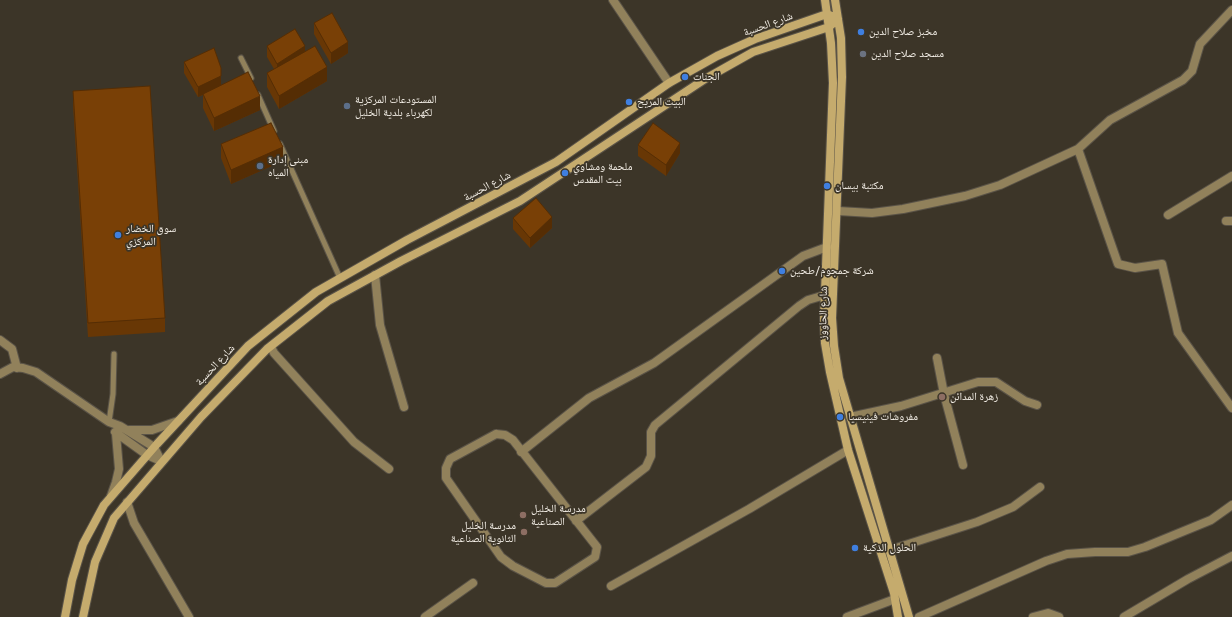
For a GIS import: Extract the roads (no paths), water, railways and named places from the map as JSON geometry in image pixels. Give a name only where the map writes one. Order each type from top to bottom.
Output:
[{"type":"main road","name":"شارع الحاووز","points":[[825,0],[829,27],[833,83],[825,295],[825,343],[830,372],[848,450],[895,599],[898,617]]},
{"type":"main road","name":"شارع الحاووز","points":[[835,0],[841,38],[842,77],[838,211],[832,318],[834,346],[839,378],[909,617]]},
{"type":"main road","name":"شارع الحسبة","points":[[65,617],[72,580],[83,544],[93,524],[109,500],[154,447],[248,346],[316,292],[556,162],[669,83],[717,56],[827,14]]},
{"type":"main road","points":[[827,14],[838,18]]},
{"type":"main road","name":"شارع الحسبة","points":[[83,617],[95,562],[114,518],[200,417],[271,346],[328,301],[375,275],[520,201],[705,80],[753,52],[829,27],[838,18]]},
{"type":"street","points":[[613,0],[669,83]]},
{"type":"street","points":[[838,211],[872,213],[903,209],[965,196],[1000,184],[1078,148],[1110,120],[1184,80],[1194,65],[1200,44],[1232,10]]},
{"type":"street","points":[[1078,148],[1118,264],[1135,268],[1162,264],[1178,333],[1232,408]]},
{"type":"street","points":[[1168,215],[1232,176]]},
{"type":"street","points":[[521,452],[589,398],[654,363],[803,256],[827,247]]},
{"type":"street","points":[[375,275],[380,325],[404,407]]},
{"type":"street","points":[[576,521],[646,468],[651,456],[652,444],[650,434],[655,425],[799,306],[808,300],[825,295]]},
{"type":"street","points":[[0,340],[12,349],[17,368]]},
{"type":"street","points":[[271,346],[279,358],[354,442],[389,469]]},
{"type":"street","points":[[937,358],[944,394],[963,465]]},
{"type":"street","points":[[0,374],[13,367],[36,372],[109,422],[126,430],[154,447],[161,461]]},
{"type":"street","points":[[850,417],[901,406],[944,394],[978,382],[996,382],[1024,401],[1037,405]]},
{"type":"street","points":[[126,430],[152,430],[178,421]]},
{"type":"street","points":[[109,422],[116,434],[119,469],[109,500]]},
{"type":"street","points":[[116,434],[147,455],[161,461]]},
{"type":"street","points":[[496,434],[505,435],[511,438],[576,521],[595,543],[597,554],[557,582],[546,583],[513,566],[501,557],[448,480],[446,468],[450,459],[496,434]]},
{"type":"street","points":[[610,586],[756,505],[848,450]]},
{"type":"street","points":[[890,550],[983,520],[1013,506],[1040,487]]},
{"type":"street","points":[[127,502],[134,523],[188,617]]},
{"type":"street","points":[[919,617],[1046,561],[1060,557],[1095,552],[1128,552],[1146,547],[1211,520],[1232,505]]},
{"type":"street","points":[[1124,617],[1188,579],[1232,556]]},
{"type":"street","points":[[425,617],[473,582]]},
{"type":"street","points":[[847,617],[895,599]]},
{"type":"street","points":[[1033,617],[1048,613],[1059,617]]},
{"type":"lane","points":[[242,58],[340,278]]},
{"type":"lane","points":[[109,422],[113,394],[114,354]]},
{"type":"place","name":"مخبز صلاح الدين","points":[[861,32]]},
{"type":"place","name":"مسجد صلاح الدين","points":[[863,54]]},
{"type":"place","name":"الجنات","points":[[685,77]]},
{"type":"place","name":"البيت المريح","points":[[629,102]]},
{"type":"place","name":"المستودعات المركزية لكهرباء بلدية الخليل","points":[[347,106]]},
{"type":"place","name":"مبنى إدارة المياه","points":[[260,166]]},
{"type":"place","name":"ملحمة ومشاوي بيت المقدس","points":[[565,173]]},
{"type":"place","name":"مكتبة بيسان","points":[[827,186]]},
{"type":"place","name":"سوق الخضار المركزي","points":[[118,235]]},
{"type":"place","name":"شركة جمجوم/طحين","points":[[782,271]]},
{"type":"place","name":"زهرة المدائن","points":[[942,397]]},
{"type":"place","name":"مفروشات فينيسيا","points":[[840,417]]},
{"type":"place","name":"مدرسة الخليل الصناعية","points":[[523,515]]},
{"type":"place","name":"مدرسة الخليل الثانوية الصناعية","points":[[524,532]]},
{"type":"place","name":"الحلول الذكية","points":[[855,548]]}]
